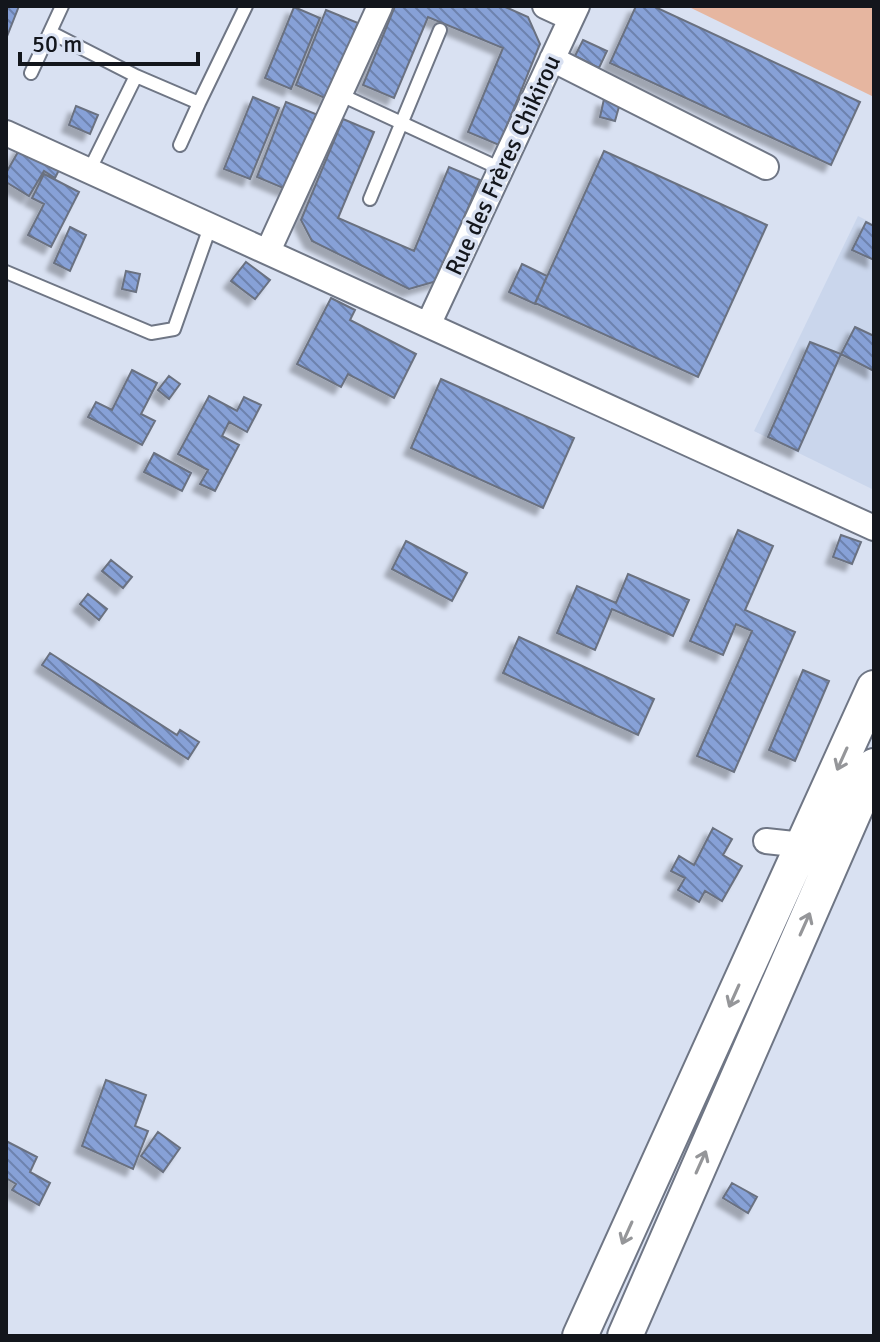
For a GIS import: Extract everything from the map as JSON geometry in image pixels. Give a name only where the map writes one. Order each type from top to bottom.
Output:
[{"type":"main road","points":[[580,1336],[874,688]]},
{"type":"main road","points":[[625,1336],[874,766]]},
{"type":"street","points":[[268,251],[380,6]]},
{"type":"street","points":[[545,6],[574,12]]},
{"type":"street","name":"Rue des Frères Chikirou","points":[[429,323],[574,12]]},
{"type":"street","points":[[552,59],[766,167]]},
{"type":"street","points":[[6,133],[874,528]]},
{"type":"street","points":[[766,841],[803,845]]},
{"type":"lane","points":[[31,73],[62,6]]},
{"type":"lane","points":[[180,145],[246,6]]},
{"type":"lane","points":[[370,199],[440,30]]},
{"type":"lane","points":[[50,32],[136,76],[199,103]]},
{"type":"lane","points":[[89,171],[136,76]]},
{"type":"lane","points":[[339,94],[501,169]]},
{"type":"lane","points":[[6,272],[151,333],[163,333],[174,329],[210,227]]},
{"type":"shaded area","points":[[687,6],[874,6],[874,97]]},
{"type":"shaded area","points":[[858,216],[874,224],[874,490],[754,431]]},
{"type":"building","points":[[6,6],[19,6],[6,39]]},
{"type":"building","points":[[395,6],[503,6],[528,17],[540,44],[499,145],[468,132],[503,48],[428,17],[394,98],[363,85]]},
{"type":"building","points":[[636,6],[653,6],[860,102],[831,165],[610,63]]},
{"type":"building","points":[[294,7],[320,18],[291,89],[265,78]]},
{"type":"building","points":[[326,10],[358,23],[327,99],[296,85]]},
{"type":"building","points":[[583,40],[607,51],[599,68],[575,56]]},
{"type":"building","points":[[253,97],[279,108],[250,179],[224,169]]},
{"type":"building","points":[[604,99],[620,103],[615,121],[600,117]]},
{"type":"building","points":[[286,102],[318,115],[288,190],[257,177]]},
{"type":"building","points":[[76,106],[98,115],[90,134],[69,125]]},
{"type":"building","points":[[343,119],[374,132],[338,218],[414,251],[449,167],[480,180],[437,281],[409,289],[312,241],[301,220]]},
{"type":"building","points":[[22,145],[60,168],[55,178],[44,171],[29,196],[6,182],[6,173]]},
{"type":"building","points":[[604,151],[767,225],[698,377],[535,303]]},
{"type":"building","points":[[44,174],[79,192],[51,247],[28,235],[44,204],[32,198]]},
{"type":"building","points":[[866,222],[874,226],[874,260],[852,250]]},
{"type":"building","points":[[70,227],[86,235],[70,271],[54,263]]},
{"type":"building","points":[[246,262],[270,280],[255,299],[231,281]]},
{"type":"building","points":[[522,264],[547,276],[535,304],[509,292]]},
{"type":"building","points":[[126,271],[140,274],[136,292],[122,289]]},
{"type":"building","points":[[331,298],[355,310],[350,320],[416,354],[394,398],[348,374],[341,387],[297,364]]},
{"type":"building","points":[[855,327],[874,336],[874,371],[841,354]]},
{"type":"building","points":[[810,342],[841,354],[798,451],[768,437]]},
{"type":"building","points":[[132,370],[157,383],[141,414],[155,421],[142,445],[88,417],[96,402],[112,410]]},
{"type":"building","points":[[169,376],[180,384],[169,399],[158,390]]},
{"type":"building","points":[[441,379],[574,438],[543,508],[411,448]]},
{"type":"building","points":[[209,396],[237,411],[244,397],[261,405],[247,432],[229,422],[222,436],[239,445],[215,491],[200,484],[208,470],[178,454]]},
{"type":"building","points":[[154,453],[191,473],[182,491],[144,472]]},
{"type":"building","points":[[738,530],[773,546],[745,610],[795,632],[734,772],[697,756],[752,631],[736,624],[723,655],[690,641]]},
{"type":"building","points":[[841,535],[861,542],[852,564],[833,557]]},
{"type":"building","points":[[406,541],[467,573],[452,601],[392,569]]},
{"type":"building","points":[[111,560],[132,577],[123,588],[102,571]]},
{"type":"building","points":[[628,574],[689,600],[673,636],[612,609],[595,650],[557,633],[577,586],[616,603]]},
{"type":"building","points":[[88,594],[107,609],[99,620],[80,604]]},
{"type":"building","points":[[519,637],[654,699],[638,735],[503,673]]},
{"type":"building","points":[[50,653],[177,735],[180,730],[199,742],[188,759],[42,665]]},
{"type":"building","points":[[803,670],[829,681],[795,761],[769,750]]},
{"type":"building","points":[[713,828],[732,839],[723,855],[742,866],[722,901],[705,891],[699,902],[678,890],[685,878],[671,871],[679,856],[694,865]]},
{"type":"building","points":[[106,1080],[146,1095],[135,1126],[148,1131],[133,1169],[82,1146]]},
{"type":"building","points":[[158,1132],[180,1148],[163,1172],[141,1156]]},
{"type":"building","points":[[6,1141],[37,1157],[30,1172],[50,1183],[39,1205],[12,1190],[16,1184],[6,1178]]},
{"type":"building","points":[[732,1183],[757,1197],[748,1213],[723,1198]]}]
